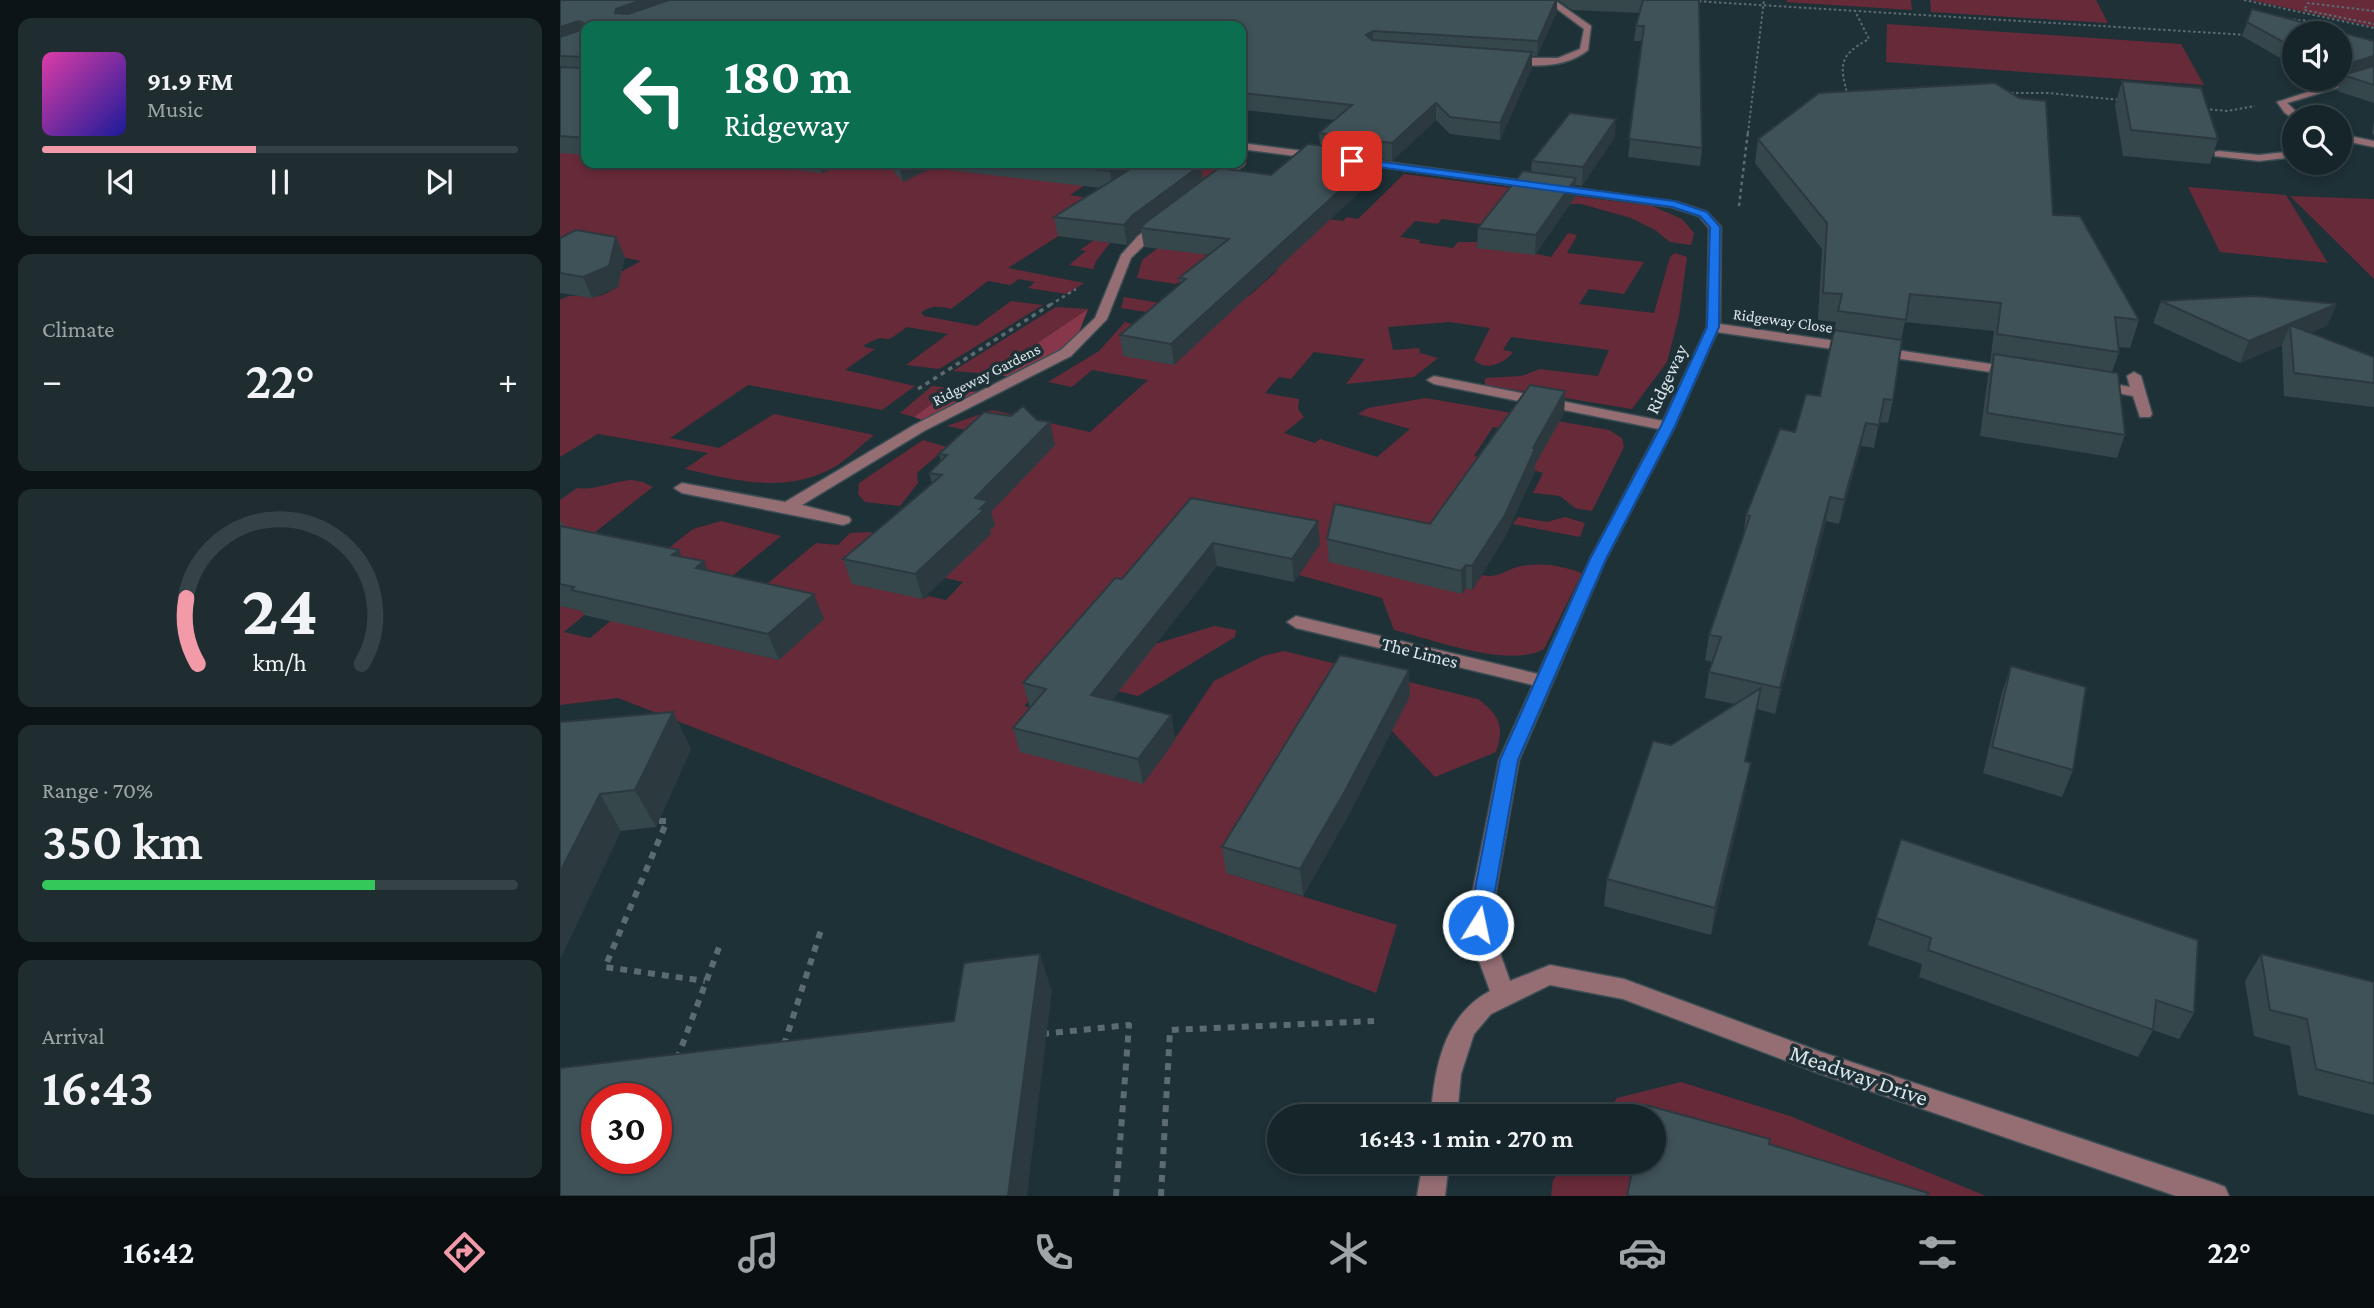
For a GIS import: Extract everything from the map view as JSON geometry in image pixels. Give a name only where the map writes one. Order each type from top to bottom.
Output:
[{"type":"street","points":[[1549,0],[1588,28],[1584,50],[1578,55]]},
{"type":"street","points":[[1504,61],[1542,62],[1578,55],[1593,58]]},
{"type":"street","points":[[2283,105],[2281,102],[2374,74]]},
{"type":"street","points":[[2352,139],[2374,144]]},
{"type":"street","points":[[1246,147],[1332,158]]},
{"type":"street","points":[[1246,158],[1259,148]]},
{"type":"street","points":[[2218,154],[2259,158],[2282,156]]},
{"type":"street","points":[[1345,160],[1674,204],[1709,217]]},
{"type":"street","points":[[1197,196],[1233,168]]},
{"type":"street","name":"Ridgeway Gardens","points":[[788,507],[919,428],[1066,353],[1101,319],[1125,257],[1142,238],[1175,213]]},
{"type":"street","name":"Ridgeway","points":[[1503,995],[1478,925],[1509,760],[1598,559],[1668,426],[1713,327],[1715,227],[1709,217]]},
{"type":"street","name":"Ridgeway Close","points":[[1713,327],[2022,373]]},
{"type":"street","points":[[2134,376],[2145,414]]},
{"type":"street","points":[[1434,380],[1668,426]]},
{"type":"street","points":[[2087,383],[2139,393]]},
{"type":"street","points":[[682,488],[843,520]]},
{"type":"street","name":"The Limes","points":[[1296,622],[1544,682]]},
{"type":"street","name":"Meadway Drive","points":[[1445,1104],[1448,1074],[1463,1028],[1482,1007],[1550,975],[1623,989],[1821,1063],[2215,1196]]},
{"type":"street","points":[[1431,1196],[1434,1174]]},
{"type":"path","points":[[1709,217],[1738,212],[1764,0]]},
{"type":"path","points":[[2244,0],[2374,26]]},
{"type":"path","points":[[1682,1],[2253,36]]},
{"type":"path","points":[[2374,11],[2308,3],[2304,10],[2374,26]]},
{"type":"path","points":[[1851,107],[1840,74],[1843,59],[1851,48],[1869,39],[1855,11]]},
{"type":"path","points":[[2283,19],[2310,21]]},
{"type":"path","points":[[2001,93],[2048,93],[2130,101]]},
{"type":"path","points":[[2199,108],[2227,111],[2281,102]]},
{"type":"path","points":[[911,394],[933,377],[1084,285]]},
{"type":"path","points":[[659,821],[667,821],[605,967],[705,981]]},
{"type":"path","points":[[779,1059],[821,930]]},
{"type":"path","points":[[673,1070],[721,942]]},
{"type":"path","points":[[1161,1196],[1170,1030],[1374,1021]]},
{"type":"path","points":[[1035,1034],[1129,1025],[1116,1196]]},
{"type":"shaded area","points":[[1911,0],[1912,10],[1786,2]]},
{"type":"shaded area","points":[[1930,0],[2096,0],[2108,23],[1931,12]]},
{"type":"shaded area","points":[[2250,0],[2374,0],[2374,27]]},
{"type":"shaded area","points":[[1887,24],[2181,44],[2204,85],[1886,62]]},
{"type":"shaded area","points":[[581,139],[581,168],[894,168],[925,172],[932,168],[986,168],[1093,180],[1070,195],[1101,200],[1142,168],[1218,168],[1131,230],[1060,235],[1008,268],[1084,283],[1067,294],[1028,288],[1035,282],[1019,279],[1010,285],[988,281],[951,309],[935,307],[924,310],[921,313],[924,316],[977,326],[1011,301],[1043,305],[939,369],[906,365],[948,334],[907,327],[890,339],[879,338],[864,345],[875,349],[845,370],[915,386],[882,410],[748,385],[670,438],[719,448],[774,414],[874,435],[831,469],[813,477],[776,483],[740,480],[685,469],[708,453],[598,434],[560,457],[560,300],[571,296],[593,297],[608,293],[618,287],[619,283],[604,281],[641,261],[612,255],[560,261],[560,145]]},
{"type":"shaded area","points":[[1404,174],[1652,206],[1682,219],[1694,233],[1691,245],[1670,242],[1655,230],[1631,218],[1581,204],[1558,204],[1495,226],[1442,219],[1438,224],[1415,221],[1400,237],[1453,248],[1458,242],[1480,242],[1551,257],[1568,233],[1577,235],[1567,253],[1644,262],[1624,294],[1589,289],[1579,304],[1654,313],[1670,257],[1675,253],[1687,257],[1679,316],[1667,362],[1632,409],[1485,385],[1485,378],[1521,376],[1540,369],[1598,376],[1609,350],[1511,337],[1503,350],[1513,352],[1510,356],[1495,365],[1484,365],[1474,360],[1490,328],[1450,322],[1388,327],[1393,350],[1419,348],[1420,353],[1438,358],[1414,377],[1346,384],[1365,359],[1314,352],[1291,379],[1279,377],[1265,393],[1299,399],[1298,409],[1304,417],[1284,433],[1315,443],[1320,439],[1377,457],[1410,429],[1358,414],[1368,408],[1426,398],[1609,430],[1622,438],[1624,447],[1592,511],[1575,508],[1560,496],[1533,493],[1543,473],[1532,470],[1508,424],[1493,427],[1474,456],[1496,460],[1461,594],[1466,588],[1472,590],[1482,575],[1495,575],[1523,566],[1549,565],[1582,573],[1544,649],[1511,656],[1491,654],[1394,630],[1382,598],[1299,575],[1320,544],[1195,520],[1155,644],[1214,626],[1236,630],[1235,637],[1138,696],[1053,675],[1024,706],[1052,713],[1160,761],[1214,681],[1263,656],[1284,651],[1478,699],[1498,722],[1500,735],[1496,752],[1435,777],[1392,731],[1226,873],[1397,925],[1376,993],[618,698],[560,705],[560,606],[588,612],[564,632],[590,638],[614,618],[779,660],[756,593],[816,543],[838,545],[850,533],[871,532],[881,548],[865,586],[924,599],[928,596],[946,600],[963,582],[945,578],[933,513],[990,435],[947,426],[992,410],[1090,432],[1148,380],[1092,370],[1072,387],[1048,382],[1099,351],[1125,322],[1147,328],[1132,357],[1174,365],[1217,323],[1121,308],[1124,297],[1172,305],[1249,296],[1278,270],[1252,264],[1226,265],[1200,271],[1176,284],[1137,278],[1142,260],[1158,248],[1217,256],[1280,213],[1343,221],[1347,217],[1358,219]]},
{"type":"shaded area","points":[[2188,187],[2286,195],[2328,263],[2220,252]]},
{"type":"shaded area","points":[[2290,196],[2374,199],[2374,279]]},
{"type":"shaded area","points":[[1094,240],[1110,243],[1093,269],[1069,265],[1086,251],[1080,250]]},
{"type":"shaded area","points":[[1056,307],[1088,309],[991,374],[953,371]]},
{"type":"shaded area","points":[[1088,309],[1078,335],[1057,353],[1011,377],[991,374]]},
{"type":"shaded area","points":[[932,386],[953,388],[914,417],[900,413]]},
{"type":"shaded area","points":[[953,388],[978,392],[925,421],[914,417]]},
{"type":"shaded area","points":[[923,440],[947,447],[917,473],[918,483],[900,506],[865,502],[858,494],[859,483]]},
{"type":"shaded area","points":[[632,480],[653,487],[576,547],[560,543],[560,500],[577,488]]},
{"type":"shaded area","points":[[1518,517],[1547,522],[1565,517],[1585,523],[1580,537],[1513,524]]},
{"type":"shaded area","points":[[721,521],[781,536],[719,587],[652,561],[693,529]]},
{"type":"shaded area","points":[[1681,1082],[1790,1116],[1986,1196],[1551,1196],[1553,1180],[1558,1174],[1666,1174],[1666,1104],[1612,1104],[1617,1098]]},
{"type":"building","points":[[560,0],[642,0],[616,9],[615,13],[628,14],[669,0],[1556,0],[1538,41],[1373,31],[1366,35],[1372,40],[1532,52],[1500,123],[1450,117],[1436,103],[1392,143],[1319,133],[1352,105],[1246,93],[1246,21],[579,21],[560,27]]},
{"type":"building","points":[[1643,0],[1699,0],[1702,148],[1629,139],[1644,26],[1636,26]]},
{"type":"building","points":[[2252,9],[2298,21],[2282,21],[2282,41],[2247,22]]},
{"type":"building","points":[[581,30],[581,57],[560,56],[560,37]]},
{"type":"building","points":[[2352,35],[2374,41],[2374,56],[2352,62]]},
{"type":"building","points":[[2374,66],[2374,85],[2352,78],[2352,72]]},
{"type":"building","points":[[560,67],[580,68],[581,138],[560,136]]},
{"type":"building","points":[[2122,81],[2201,88],[2218,139],[2131,130]]},
{"type":"building","points":[[1995,83],[2019,98],[2046,101],[2053,215],[2080,216],[2139,320],[2115,317],[2119,352],[1997,334],[2001,303],[1910,294],[1906,320],[1838,311],[1842,294],[1823,293],[1827,223],[1758,139],[1819,93]]},
{"type":"building","points":[[1570,113],[1616,119],[1583,167],[1532,161]]},
{"type":"building","points":[[1308,144],[1381,153],[1171,344],[1120,335],[1186,279],[1179,278],[1229,239],[1141,228],[1145,223],[1219,168],[1271,175]]},
{"type":"building","points":[[1083,168],[1115,168],[1110,171]]},
{"type":"building","points":[[1132,168],[1197,168],[1133,215],[1124,225],[1054,217]]},
{"type":"building","points":[[1523,171],[1576,178],[1536,235],[1478,228]]},
{"type":"building","points":[[576,230],[616,237],[609,266],[583,277],[560,273],[560,238]]},
{"type":"building","points":[[2254,296],[2337,304],[2249,341],[2161,301]]},
{"type":"building","points":[[2290,325],[2374,357],[2374,383],[2294,373]]},
{"type":"building","points":[[1834,330],[1902,340],[1893,400],[1884,399],[1879,425],[1866,423],[1844,500],[1830,497],[1780,688],[1709,672],[1721,637],[1709,635],[1750,516],[1746,515],[1780,429],[1795,432],[1806,394],[1820,396]]},
{"type":"building","points":[[1994,354],[2118,373],[2125,435],[1987,413]]},
{"type":"building","points":[[1530,385],[1565,391],[1533,448],[1535,449],[1505,515],[1472,566],[1466,565],[1461,571],[1327,539],[1335,504],[1430,524]]},
{"type":"building","points":[[1023,406],[1037,420],[1050,422],[975,498],[988,501],[980,509],[984,510],[915,574],[843,559],[942,475],[929,473],[947,455],[939,454],[984,412],[1011,416]]},
{"type":"building","points":[[1191,498],[1318,521],[1292,559],[1213,543],[1091,695],[1171,715],[1138,759],[1013,728],[1046,689],[1023,683],[1115,578],[1122,579]]},
{"type":"building","points":[[560,526],[679,550],[672,555],[704,561],[696,568],[814,594],[768,634],[571,590],[574,587],[560,584]]},
{"type":"building","points":[[1340,655],[1409,670],[1300,869],[1222,847]]},
{"type":"building","points":[[2011,666],[2086,687],[2073,770],[1992,747]]},
{"type":"building","points":[[1761,688],[1745,761],[1751,763],[1715,908],[1607,879],[1653,741],[1671,745]]},
{"type":"building","points":[[673,712],[635,790],[600,794],[560,872],[560,722]]},
{"type":"building","points":[[1901,839],[2198,940],[2194,1013],[2156,1000],[2153,1030],[1928,950],[1931,938],[1876,918]]},
{"type":"building","points":[[1040,954],[1008,1196],[560,1196],[560,1068],[954,1021],[964,963]]},
{"type":"building","points":[[2261,954],[2374,982],[2374,1084],[2316,1069],[2307,1019],[2270,1010]]},
{"type":"building","points":[[1666,1110],[1770,1139],[1769,1144],[1928,1193],[1927,1196],[1627,1196],[1632,1174],[1666,1174]]},
{"type":"route","points":[[1352,161],[1674,204],[1709,217],[1715,227],[1713,327],[1668,426],[1598,559],[1509,760],[1478,925]]}]
